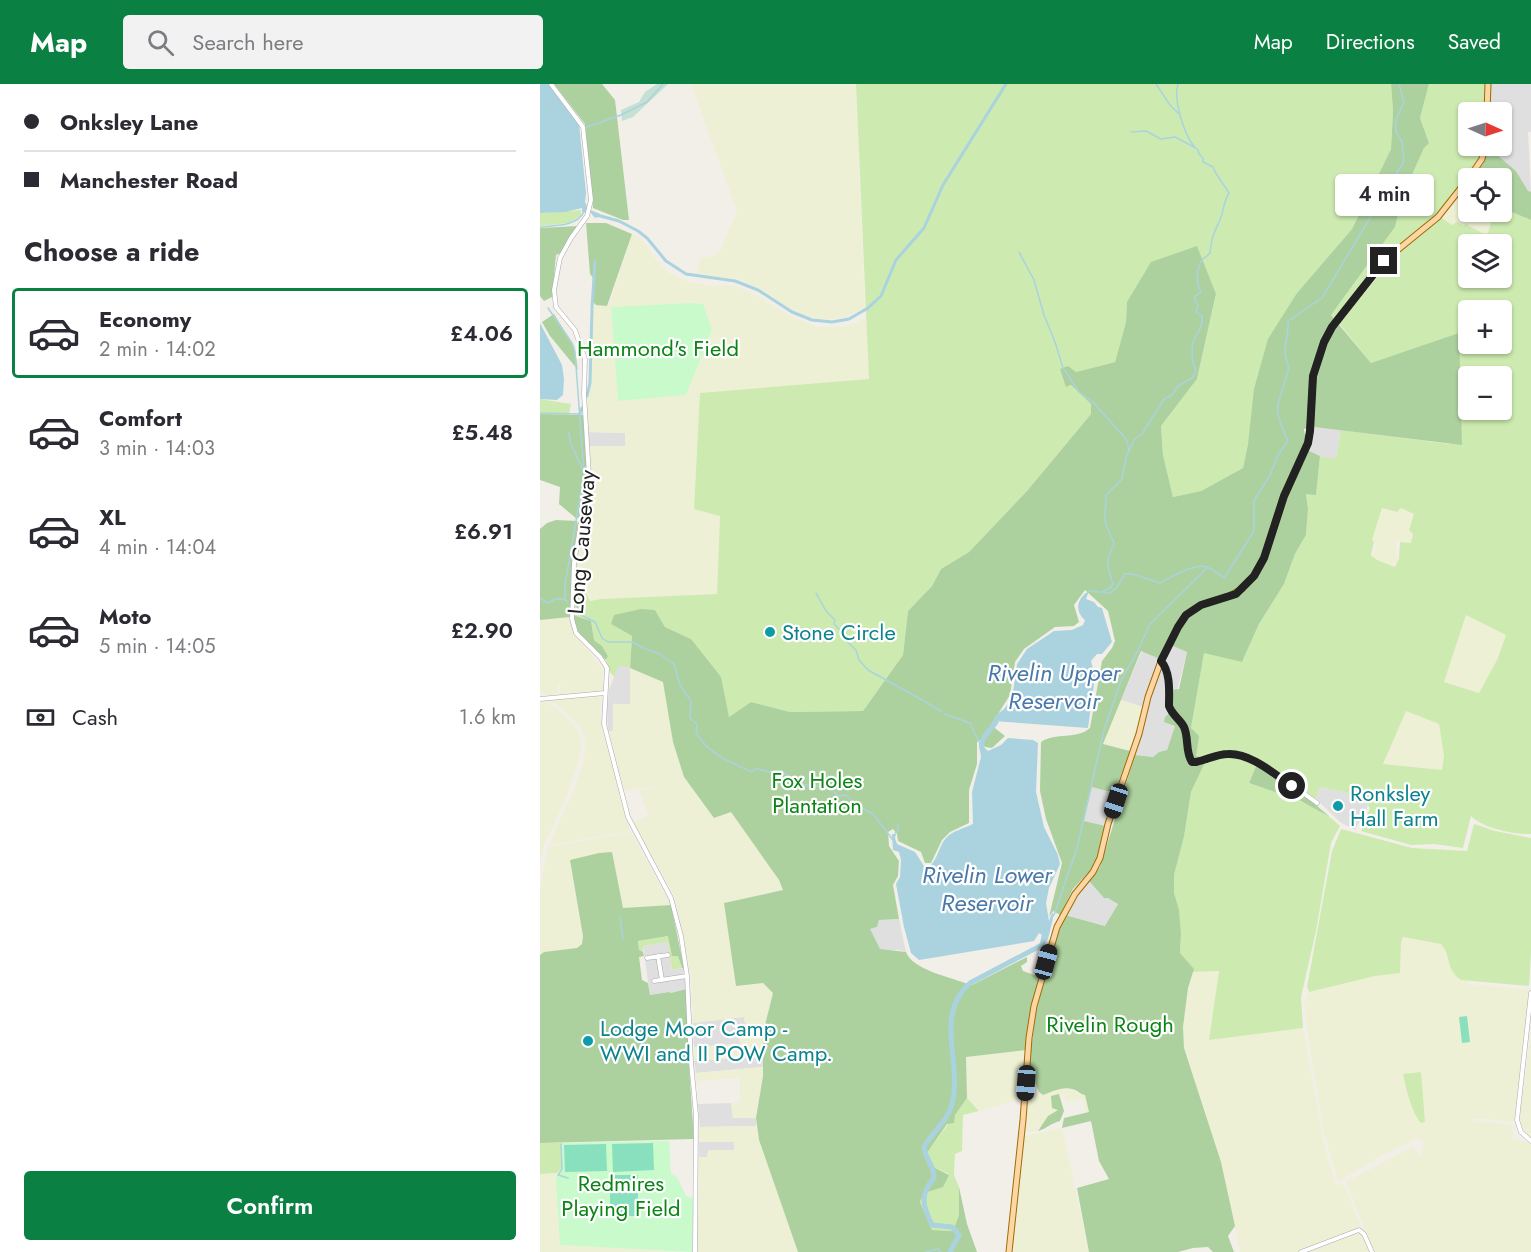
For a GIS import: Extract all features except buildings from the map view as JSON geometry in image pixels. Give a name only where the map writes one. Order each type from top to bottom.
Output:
[{"type":"main road","points":[[1487,102],[1488,84]]},
{"type":"main road","points":[[1009,1252],[1034,1006],[1057,927],[1075,894],[1101,858],[1108,824],[1161,661],[1186,615],[1201,605],[1236,594],[1254,576],[1264,558],[1284,496],[1308,443],[1313,376],[1324,342],[1332,327],[1384,261],[1438,218],[1458,193]]},
{"type":"street","name":"Long Causeway","points":[[550,84],[582,127],[591,208],[560,258],[554,298],[557,310],[576,333],[583,350],[585,366],[589,476],[574,563],[572,619],[576,633],[606,665],[608,676],[603,709],[604,728],[628,817],[673,903],[687,976],[696,1115],[695,1252]]},
{"type":"street","points":[[1161,661],[1165,667],[1169,687],[1169,706],[1183,725],[1188,738],[1188,754],[1192,762],[1229,754],[1242,756],[1259,764],[1317,803]]},
{"type":"street","points":[[540,699],[605,693]]},
{"type":"street","points":[[647,958],[668,955]]},
{"type":"street","points":[[658,957],[662,980]]},
{"type":"street","points":[[654,981],[687,976]]},
{"type":"street","points":[[1531,993],[1517,1124],[1524,1136],[1531,1141]]},
{"type":"street","points":[[1301,1252],[1362,1231],[1372,1252]]},
{"type":"shaded area","points":[[1491,84],[1531,84],[1531,132],[1528,132],[1531,192],[1528,192],[1516,171],[1498,156],[1512,156],[1512,102],[1490,102]]},
{"type":"shaded area","points":[[1314,427],[1341,430],[1336,460],[1307,450]]},
{"type":"shaded area","points":[[588,432],[626,433],[625,447],[589,446]]},
{"type":"shaded area","points":[[1166,642],[1187,652],[1172,711],[1175,726],[1167,750],[1153,757],[1135,755],[1130,751],[1143,707],[1121,700],[1142,651]]},
{"type":"shaded area","points":[[619,664],[630,668],[630,704],[621,704],[613,731],[608,731],[609,690]]},
{"type":"shaded area","points":[[1092,786],[1115,793],[1105,826],[1084,822]]},
{"type":"shaded area","points":[[1319,787],[1369,797],[1367,808],[1355,830],[1340,822],[1316,799]]},
{"type":"shaded area","points":[[1089,881],[1104,898],[1108,897],[1118,903],[1106,926],[1065,915]]},
{"type":"shaded area","points":[[899,919],[906,952],[880,950],[869,929],[877,927],[879,920]]},
{"type":"shaded area","points":[[668,942],[672,970],[684,968],[684,973],[681,975],[685,979],[686,989],[650,995],[643,946]]},
{"type":"shaded area","points":[[744,1016],[747,1036],[740,1044],[694,1047],[693,1023]]},
{"type":"shaded area","points":[[763,1056],[763,1067],[696,1073],[694,1061]]},
{"type":"shaded area","points":[[731,1103],[733,1118],[756,1118],[756,1126],[700,1127],[698,1104]]},
{"type":"shaded area","points":[[699,1142],[734,1142],[734,1151],[708,1150],[708,1157],[699,1157]]},
{"type":"green space","points":[[554,84],[602,84],[615,100],[629,220],[623,220],[593,208],[585,124]]},
{"type":"green space","points":[[657,84],[668,84],[633,117],[622,121],[621,110],[639,102],[645,92]]},
{"type":"green space","points":[[691,84],[856,84],[865,308],[842,318],[821,320],[795,312],[764,291],[739,279],[697,274],[700,258],[713,256],[720,251],[737,212]]},
{"type":"green space","points":[[856,84],[1391,84],[1393,111],[1391,149],[1352,229],[1297,293],[1248,444],[1243,468],[1201,491],[1173,497],[1163,455],[1161,426],[1197,379],[1216,295],[1197,247],[1127,302],[1126,322],[1115,362],[1076,372],[1067,387],[1071,385],[1091,404],[1091,414],[1027,491],[969,552],[941,569],[932,586],[908,611],[903,655],[863,711],[790,712],[751,702],[729,717],[691,639],[665,627],[655,610],[611,624],[632,636],[630,668],[619,665],[614,677],[606,660],[608,656],[602,646],[594,640],[591,621],[573,615],[576,562],[578,579],[590,601],[717,594],[720,516],[694,509],[700,393],[869,379]]},
{"type":"green space","points":[[1391,84],[1429,84],[1420,118],[1429,143],[1424,148],[1403,195],[1395,227],[1331,315],[1371,363],[1458,333],[1460,366],[1458,366],[1458,420],[1461,420],[1462,445],[1314,427],[1304,429],[1307,450],[1320,456],[1316,495],[1306,494],[1308,509],[1306,535],[1295,554],[1284,584],[1259,624],[1242,662],[1204,653],[1191,728],[1199,736],[1196,756],[1207,758],[1191,792],[1184,837],[1174,875],[1174,893],[1179,910],[1181,934],[1180,953],[1194,969],[1188,988],[1183,1027],[1184,1048],[1221,1162],[1235,1226],[1228,1236],[1234,1252],[1213,1252],[1208,1247],[1178,1252],[1089,1252],[1077,1188],[1109,1179],[1099,1161],[1091,1121],[1062,1128],[1064,1118],[1089,1112],[1085,1095],[1065,1088],[1043,1095],[1039,1092],[1030,1069],[1036,1012],[1053,946],[1065,915],[1105,926],[1118,904],[1104,898],[1089,881],[1100,867],[1135,755],[1153,757],[1167,750],[1175,726],[1164,722],[1165,717],[1172,711],[1171,690],[1179,689],[1187,652],[1166,643],[1160,659],[1141,651],[1103,744],[1130,751],[1115,793],[1092,787],[1084,821],[1105,826],[1096,864],[1073,889],[1060,915],[1053,911],[1049,917],[1062,863],[1046,819],[1040,791],[1041,742],[1053,737],[1079,734],[1090,728],[1102,661],[1115,641],[1108,611],[1085,590],[1074,605],[1079,622],[1074,626],[1055,627],[1024,649],[1015,662],[1010,695],[991,725],[1005,736],[992,748],[985,747],[980,740],[977,742],[977,764],[969,790],[969,823],[950,832],[942,840],[931,863],[925,863],[921,852],[898,841],[893,829],[888,832],[889,846],[899,861],[898,876],[893,885],[899,919],[879,920],[877,927],[870,929],[880,949],[906,952],[923,968],[972,985],[1027,957],[1027,962],[1021,966],[1023,971],[1040,977],[1026,1036],[1026,1050],[966,1057],[967,1098],[955,1115],[954,1123],[947,1124],[927,1153],[935,1168],[949,1175],[943,1187],[924,1193],[920,1202],[932,1230],[953,1231],[959,1215],[959,1187],[967,1224],[977,1252],[798,1252],[759,1140],[756,1118],[763,1076],[763,1033],[773,993],[763,983],[736,986],[724,903],[783,890],[779,880],[731,812],[714,818],[684,777],[673,742],[663,682],[630,668],[632,636],[611,624],[614,615],[641,609],[655,610],[665,627],[691,639],[721,677],[729,717],[751,702],[790,712],[863,711],[903,655],[908,611],[932,586],[941,569],[969,552],[1027,491],[1091,414],[1091,404],[1071,385],[1066,387],[1060,369],[1068,366],[1076,372],[1115,362],[1126,322],[1127,302],[1151,262],[1197,246],[1216,294],[1197,379],[1161,426],[1163,455],[1173,497],[1201,491],[1243,468],[1254,389],[1268,339],[1297,293],[1352,229],[1391,149],[1393,111]]},
{"type":"green space","points":[[1429,84],[1486,84],[1485,102],[1458,102],[1458,156],[1479,156],[1473,168],[1458,168],[1458,190],[1446,205],[1377,264],[1335,319],[1331,315],[1395,227],[1403,195],[1424,148],[1429,143],[1420,118]]},
{"type":"green space","points":[[1486,156],[1498,156],[1516,171],[1528,191],[1531,192],[1531,220],[1512,212],[1512,168],[1480,168]]},
{"type":"green space","points":[[1458,197],[1458,222],[1491,222],[1488,234],[1466,224],[1463,227],[1453,225],[1442,218]]},
{"type":"green space","points":[[581,210],[581,215],[569,223],[540,226],[540,213]]},
{"type":"green space","points":[[1512,212],[1531,220],[1531,834],[1499,830],[1471,816],[1463,848],[1434,844],[1411,845],[1361,831],[1370,808],[1367,804],[1369,797],[1319,787],[1316,799],[1238,751],[1215,754],[1207,758],[1196,756],[1191,728],[1204,652],[1242,662],[1259,624],[1284,584],[1295,554],[1306,535],[1308,509],[1306,494],[1316,494],[1320,456],[1336,459],[1341,430],[1450,444],[1458,346],[1458,354],[1512,354],[1512,300],[1458,300],[1458,334],[1371,363],[1339,323],[1396,255],[1442,218],[1452,225],[1457,222],[1463,226],[1466,224],[1482,233],[1488,233],[1491,222],[1512,222]],"holes":[[[1382,508],[1397,512],[1401,508],[1414,514],[1409,530],[1413,534],[1411,543],[1400,542],[1399,559],[1395,567],[1371,555],[1374,542],[1372,540]],[[1466,615],[1506,635],[1497,660],[1479,693],[1444,682]],[[1406,711],[1439,724],[1444,756],[1442,770],[1383,764]]]},
{"type":"green space","points":[[586,223],[606,223],[632,234],[607,306],[596,305],[593,302],[594,279],[590,274]]},
{"type":"green space","points":[[578,226],[561,253],[556,255],[552,297],[544,301],[540,296],[540,228]]},
{"type":"green space","points":[[632,234],[642,239],[657,261],[669,273],[691,283],[716,286],[734,285],[763,299],[788,315],[816,327],[842,327],[866,318],[869,379],[700,394],[694,509],[720,515],[717,594],[589,601],[578,579],[576,562],[592,481],[589,446],[625,446],[625,433],[588,432],[586,394],[588,394],[591,383],[593,302],[595,305],[609,305]],"holes":[[[702,304],[712,330],[686,395],[618,401],[611,307]]]},
{"type":"green space","name":"Hammond's Field","points":[[703,304],[712,330],[686,395],[618,401],[611,307]]},
{"type":"green space","points":[[554,314],[574,346],[578,370],[550,336],[542,322]]},
{"type":"green space","points":[[540,399],[571,404],[569,415],[540,414]]},
{"type":"green space","points":[[540,414],[583,415],[587,475],[577,519],[559,504],[560,487],[540,480]]},
{"type":"green space","points":[[1382,508],[1397,512],[1401,508],[1414,514],[1409,529],[1413,534],[1411,544],[1396,541],[1396,554],[1399,559],[1395,567],[1373,557],[1376,546],[1372,540]]},
{"type":"green space","points":[[556,520],[577,521],[578,525],[573,556],[570,617],[540,620],[540,529]]},
{"type":"green space","points":[[573,615],[591,621],[594,640],[602,646],[608,656],[606,660],[578,633]]},
{"type":"green space","points":[[1466,615],[1506,635],[1497,660],[1479,694],[1444,682]]},
{"type":"green space","points":[[570,617],[574,632],[603,670],[603,691],[559,696],[561,684],[559,683],[557,694],[546,696],[540,691],[540,620]]},
{"type":"green space","points":[[630,668],[663,682],[673,742],[684,777],[714,817],[731,812],[780,880],[783,890],[724,903],[763,983],[773,993],[763,1033],[763,1056],[694,1061],[694,1047],[740,1044],[739,1037],[747,1036],[744,1017],[693,1023],[691,976],[675,897],[633,822],[649,816],[639,790],[655,787],[624,790],[608,731],[613,731],[613,704],[630,704]]},
{"type":"green space","points":[[602,695],[600,712],[603,733],[630,831],[549,845],[575,787],[586,747],[579,724],[551,700]]},
{"type":"green space","points":[[1121,700],[1143,707],[1130,751],[1103,744]]},
{"type":"green space","points":[[540,701],[546,701],[572,722],[579,733],[581,747],[578,764],[566,798],[544,845],[540,864]]},
{"type":"green space","points":[[1406,710],[1439,724],[1444,756],[1443,770],[1383,764]]},
{"type":"green space","points":[[1234,755],[1257,764],[1249,783],[1308,805],[1340,826],[1331,843],[1316,931],[1301,997],[1303,1028],[1209,1040],[1219,971],[1193,972],[1180,953],[1181,934],[1174,893],[1174,875],[1184,837],[1191,792],[1205,762],[1218,757]]},
{"type":"green space","points":[[1257,764],[1310,800],[1330,817],[1301,801],[1249,783]]},
{"type":"green space","points":[[1474,824],[1531,838],[1529,986],[1461,980],[1450,966],[1441,944],[1403,937],[1400,973],[1375,976],[1309,992],[1307,987],[1332,851],[1341,829],[1412,848],[1467,851]]},
{"type":"green space","points":[[631,832],[671,905],[623,908],[612,853],[570,862],[583,936],[582,944],[577,948],[543,952],[540,955],[540,890],[548,847]]},
{"type":"green space","points":[[612,852],[623,908],[671,905],[684,968],[678,956],[672,956],[668,936],[638,941],[639,950],[644,956],[639,957],[642,980],[648,983],[650,995],[686,989],[694,1139],[540,1143],[540,955],[544,952],[577,948],[582,944],[583,936],[570,860]]},
{"type":"green space","points":[[669,936],[672,956],[678,955],[682,968],[672,970],[668,942],[643,946],[643,952],[639,950],[638,941]]},
{"type":"green space","points":[[1403,937],[1441,944],[1446,948],[1446,956],[1458,979],[1468,980],[1469,984],[1530,990],[1514,1122],[1473,1119],[1474,1122],[1513,1125],[1512,1138],[1531,1144],[1531,1252],[1374,1252],[1346,1182],[1414,1146],[1421,1158],[1424,1142],[1419,1138],[1377,1158],[1340,1181],[1338,1180],[1324,1134],[1304,1001],[1309,992],[1375,976],[1400,973]],"holes":[[[1421,1072],[1418,1120],[1409,1100],[1403,1074]]]},
{"type":"green space","points":[[1219,971],[1209,1040],[1303,1028],[1324,1144],[1336,1185],[1344,1184],[1361,1227],[1299,1252],[1240,1252],[1221,1162],[1184,1048],[1183,1027],[1188,988],[1193,972]]},
{"type":"green space","points":[[1467,1016],[1470,1042],[1462,1043],[1459,1017]]},
{"type":"green space","points":[[1531,1032],[1531,1138],[1519,1127],[1519,1123]]},
{"type":"green space","points":[[1026,1050],[1022,1099],[979,1111],[967,1098],[966,1057]]},
{"type":"green space","points":[[763,1067],[756,1118],[733,1118],[731,1103],[740,1102],[740,1078],[696,1081],[696,1073]]},
{"type":"green space","points":[[1421,1072],[1425,1122],[1421,1123],[1407,1093],[1403,1074]]},
{"type":"green space","points":[[1060,1089],[1072,1089],[1085,1095],[1090,1112],[1086,1113],[1083,1099],[1067,1102],[1062,1094],[1051,1096],[1059,1110],[1038,1128],[1038,1131],[1025,1132],[1028,1099],[1039,1092],[1043,1095]]},
{"type":"green space","points":[[1059,1094],[1064,1111],[1060,1121],[1038,1131],[1048,1116],[1058,1110],[1052,1108],[1051,1096]]},
{"type":"green space","points":[[967,1098],[979,1111],[963,1115],[962,1151],[955,1154],[954,1175],[959,1187],[959,1215],[953,1231],[932,1230],[920,1203],[924,1193],[949,1174],[935,1168],[927,1153]]},
{"type":"green space","points":[[756,1126],[798,1252],[697,1252],[699,1157],[707,1157],[708,1150],[734,1150],[734,1142],[699,1142],[700,1127]]},
{"type":"green space","points":[[1062,1128],[1089,1252],[1013,1252],[1024,1136]]},
{"type":"green space","name":"Redmires Playing Field","points":[[669,1141],[671,1174],[677,1177],[686,1196],[693,1198],[692,1252],[560,1245],[556,1178],[562,1168],[561,1143]]},
{"type":"green space","points":[[540,1143],[561,1143],[562,1168],[557,1173],[540,1174]]},
{"type":"green space","points":[[653,1143],[654,1170],[613,1172],[612,1144]]},
{"type":"green space","points":[[606,1144],[607,1171],[565,1172],[564,1145]]},
{"type":"green space","points":[[557,1173],[561,1245],[687,1252],[540,1252],[540,1174]]},
{"type":"green space","points":[[610,1175],[638,1175],[638,1216],[610,1216]]},
{"type":"green space","points":[[1361,1233],[1370,1252],[1306,1252],[1341,1239]]},
{"type":"water","points":[[540,84],[548,84],[579,124],[585,202],[588,209],[600,214],[597,218],[591,213],[582,212],[582,208],[565,212],[540,213]]},
{"type":"water","points":[[540,323],[562,365],[563,395],[557,400],[540,399]]},
{"type":"water","name":"Rivelin Upper Reservoir","points":[[1089,591],[1086,599],[1102,608],[1112,642],[1102,654],[1097,654],[1091,661],[1095,677],[1088,728],[994,721],[995,716],[1012,699],[1017,664],[1027,649],[1054,631],[1072,630],[1083,625],[1085,620],[1079,613],[1078,605]]},
{"type":"water","name":"Rivelin Lower Reservoir","points":[[1008,738],[1033,740],[1038,743],[1036,792],[1044,827],[1060,864],[1049,888],[1046,903],[1049,921],[1052,913],[1054,914],[1048,939],[1042,942],[1042,935],[1039,933],[1034,941],[919,960],[911,953],[904,927],[896,884],[900,877],[901,860],[899,852],[893,850],[892,834],[896,834],[897,844],[915,852],[924,866],[928,867],[936,858],[946,838],[973,824],[972,792],[981,757],[979,745],[981,744],[988,751],[1001,745]]},
{"type":"waterway","points":[[584,128],[621,115],[647,102],[663,84]]},
{"type":"waterway","points":[[597,215],[619,221],[638,231],[647,238],[666,261],[686,274],[735,281],[758,290],[792,312],[812,320],[832,322],[849,319],[868,308],[881,296],[896,260],[924,228],[943,185],[1006,84]]},
{"type":"waterway","points":[[1156,84],[1179,114]]},
{"type":"waterway","points":[[1103,591],[1113,584],[1108,564],[1114,544],[1105,520],[1106,495],[1122,479],[1126,457],[1134,440],[1142,434],[1164,399],[1172,395],[1178,386],[1192,378],[1196,372],[1192,347],[1202,321],[1202,316],[1196,312],[1198,305],[1194,297],[1201,292],[1197,271],[1201,261],[1210,253],[1213,236],[1229,193],[1213,167],[1203,162],[1203,158],[1189,138],[1177,100],[1178,84]]},
{"type":"waterway","points":[[1089,591],[1110,593],[1125,574],[1133,574],[1160,583],[1183,571],[1202,566],[1224,578],[1254,531],[1254,501],[1288,441],[1278,412],[1279,399],[1288,368],[1285,353],[1288,321],[1322,298],[1404,161],[1402,142],[1396,132],[1396,120],[1404,102],[1399,84]]},
{"type":"waterway","points":[[1131,132],[1146,131],[1161,139],[1175,137],[1194,147]]},
{"type":"waterway","points":[[540,227],[570,223],[584,212]]},
{"type":"waterway","points":[[1019,252],[1034,280],[1063,368],[1079,392],[1093,402],[1127,440],[1129,452]]},
{"type":"waterway","points":[[592,308],[595,262]]},
{"type":"waterway","points":[[548,308],[572,343],[575,352],[584,474],[565,585],[565,599]]},
{"type":"waterway","points":[[587,396],[590,383],[592,310]]},
{"type":"waterway","points":[[580,414],[582,408]]},
{"type":"waterway","points":[[540,413],[579,414]]},
{"type":"waterway","points":[[569,432],[570,442],[583,470]]},
{"type":"waterway","points":[[1054,915],[1077,848],[1104,730],[1121,681],[1150,624],[1207,568]]},
{"type":"waterway","points":[[816,593],[826,611],[835,620],[834,624],[840,630],[841,636],[856,650],[859,660],[868,670],[922,700]]},
{"type":"waterway","points":[[540,598],[548,603],[555,599],[565,599],[567,602]]},
{"type":"waterway","points":[[576,604],[581,615],[595,622],[602,638],[608,642],[633,642],[660,654],[674,664],[680,685],[691,701],[690,718],[697,724],[696,733],[714,753],[752,772],[756,768],[769,772],[781,771],[802,784],[826,787],[838,796],[846,795],[856,805],[873,814],[893,840]]},
{"type":"waterway","points":[[924,701],[942,712]]},
{"type":"waterway","points":[[945,714],[970,723],[980,744]]},
{"type":"waterway","points":[[982,749],[984,738],[996,722]]},
{"type":"waterway","points":[[825,786],[828,775]]},
{"type":"waterway","points":[[833,788],[835,777]]},
{"type":"waterway","points":[[895,833],[898,831],[898,824]]},
{"type":"waterway","points":[[620,917],[623,939]]},
{"type":"waterway","points":[[950,1252],[959,1235],[952,1227],[932,1225],[926,1212],[924,1195],[934,1178],[933,1169],[924,1147],[947,1116],[952,1104],[954,1072],[951,1025],[953,1010],[959,996],[970,983],[1042,945],[1044,936]]},
{"type":"waterway","points":[[561,1144],[562,1169],[558,1175],[568,1178]]},
{"type":"waterway","points":[[926,1252],[938,1249],[941,1252]]},
{"type":"place","name":"Stone Circle","points":[[770,632]]},
{"type":"place","name":"Ronksley Hall Farm","points":[[1338,806]]},
{"type":"place","name":"Lodge Moor Camp - WWI and II POW Camp.","points":[[588,1041]]},
{"type":"route","points":[[1292,786],[1259,764],[1234,754],[1192,762],[1188,754],[1188,738],[1183,725],[1170,710],[1169,687],[1164,663],[1161,661],[1186,615],[1201,605],[1236,594],[1249,584],[1254,576],[1264,558],[1284,496],[1308,443],[1313,376],[1324,342],[1332,327],[1384,261]]},
{"type":"park label","name":"Fox Holes Plantation","points":[[817,792]]},
{"type":"park label","name":"Rivelin Rough","points":[[1110,1024]]}]
